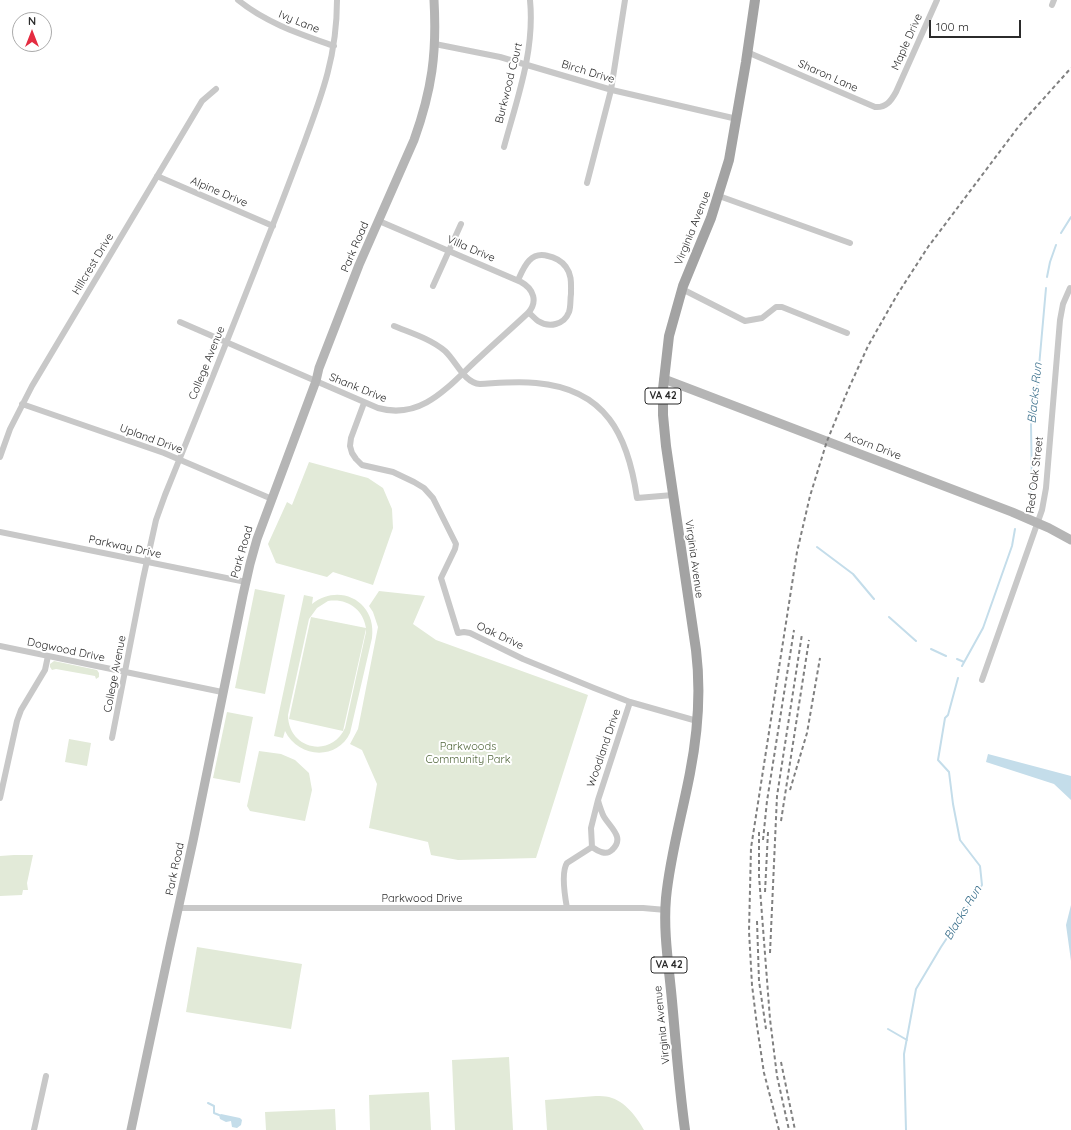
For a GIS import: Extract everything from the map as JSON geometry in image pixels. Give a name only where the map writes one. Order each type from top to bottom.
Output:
[{"type":"main road","name":"Virginia Avenue","points":[[685,1130],[669,970],[666,910],[671,861],[690,773],[697,721],[698,691],[697,658],[665,437],[663,409],[664,379],[669,336],[682,289],[719,196],[729,160],[755,0]]},
{"type":"street","name":"Ivy Lane","points":[[238,0],[245,6],[277,25],[334,46]]},
{"type":"street","name":"College Avenue","points":[[112,738],[157,516],[273,226],[319,103],[329,70],[334,46],[337,19],[337,0]]},
{"type":"street","name":"Park Road","points":[[131,1130],[179,908],[222,692],[256,543],[316,381],[319,368],[356,272],[414,140],[428,95],[435,44],[434,0]]},
{"type":"street","name":"Burkwood Court","points":[[504,147],[526,64],[531,29],[530,0]]},
{"type":"street","points":[[587,183],[611,90],[625,0]]},
{"type":"street","name":"Maple Drive","points":[[896,92],[937,0]]},
{"type":"street","name":"Birch Drive","points":[[435,44],[500,57],[611,90],[736,120]]},
{"type":"street","name":"Sharon Lane","points":[[747,52],[874,107],[883,107],[896,92]]},
{"type":"street","name":"Hillcrest Drive","points":[[0,457],[10,429],[35,380],[202,101],[216,89]]},
{"type":"street","name":"Alpine Drive","points":[[157,176],[273,226]]},
{"type":"street","points":[[719,196],[850,243]]},
{"type":"street","name":"Villa Drive","points":[[379,221],[527,285],[533,293],[533,304],[529,312]]},
{"type":"street","points":[[434,286],[461,224]]},
{"type":"street","points":[[518,280],[527,261],[537,255],[545,255],[556,259],[564,265],[569,272],[571,281],[570,306],[564,319],[555,324],[547,325],[539,322],[529,312]]},
{"type":"street","name":"Red Oak Street","points":[[982,680],[1042,510],[1046,488],[1060,320],[1063,304],[1070,288]]},
{"type":"street","points":[[682,289],[745,321],[762,318],[776,307],[782,307],[847,333]]},
{"type":"street","name":"Shank Drive","points":[[180,322],[364,403],[387,410],[399,411],[413,408],[433,399],[450,386],[529,312]]},
{"type":"street","points":[[394,326],[437,345],[449,355],[469,380],[475,384],[524,382],[542,384],[568,389],[586,398],[604,413],[619,434],[628,458],[637,498],[673,495]]},
{"type":"street","name":"Acorn Drive","points":[[664,379],[1012,512],[1038,523],[1071,540]]},
{"type":"street","name":"Oak Drive","points":[[364,403],[351,438],[350,446],[354,457],[362,465],[396,473],[408,478],[424,488],[434,499],[455,540],[456,548],[441,578],[458,633],[470,633],[556,673],[630,702],[697,721]]},
{"type":"street","name":"Upland Drive","points":[[22,404],[179,460],[272,498]]},
{"type":"street","name":"Parkway Drive","points":[[0,532],[246,582]]},
{"type":"street","name":"Dogwood Drive","points":[[0,646],[222,692]]},
{"type":"street","points":[[0,798],[17,721],[21,710],[45,670],[48,656]]},
{"type":"street","name":"Woodland Drive","points":[[598,800],[603,815],[617,833],[618,840],[615,847],[610,852],[601,852],[592,847],[591,828],[598,800],[630,702]]},
{"type":"street","points":[[567,908],[564,876],[565,866],[592,847]]},
{"type":"street","name":"Parkwood Drive","points":[[179,908],[642,908],[666,910]]},
{"type":"street","points":[[34,1130],[46,1076]]},
{"type":"green space","points":[[309,462],[368,478],[383,488],[392,509],[393,528],[373,585],[333,572],[327,577],[276,563],[268,544],[287,502],[292,505]]},
{"type":"green space","points":[[255,589],[285,595],[265,694],[235,688]]},
{"type":"green space","name":"Parkwoods Community Park","points":[[379,591],[425,596],[413,624],[436,640],[588,695],[536,858],[458,860],[431,855],[428,842],[369,828],[377,784],[362,750],[350,744],[358,729],[378,627],[373,612],[369,606]]},
{"type":"green space","points":[[304,595],[313,597],[312,604],[323,598],[334,595],[354,599],[363,606],[369,614],[372,625],[372,638],[350,733],[344,742],[336,748],[327,752],[318,753],[299,747],[291,740],[285,731],[283,738],[274,736]],"holes":[[[328,601],[348,603],[358,610],[366,628],[311,617],[289,719],[343,731],[366,629],[366,632],[345,728],[339,738],[330,744],[311,746],[302,742],[295,736],[290,727],[288,715],[309,619],[317,608]]]},
{"type":"green space","points":[[54,661],[97,670],[99,677],[96,679],[95,676],[56,669],[52,670],[50,664]]},
{"type":"green space","points":[[227,712],[253,717],[240,783],[213,778]]},
{"type":"green space","points":[[69,739],[91,743],[87,766],[65,762]]},
{"type":"green space","points":[[259,751],[281,754],[295,760],[309,773],[312,790],[305,821],[250,811],[247,806]]},
{"type":"green space","points":[[33,855],[27,883],[28,890],[23,890],[22,895],[0,896],[0,856]]},
{"type":"green space","points":[[197,947],[302,964],[291,1029],[186,1012]]},
{"type":"green space","points":[[509,1057],[513,1130],[455,1130],[452,1060]]},
{"type":"green space","points":[[429,1092],[431,1130],[370,1130],[369,1095]]},
{"type":"green space","points":[[596,1096],[609,1097],[620,1102],[634,1115],[644,1130],[547,1130],[545,1100]]},
{"type":"green space","points":[[335,1109],[336,1130],[266,1130],[265,1112]]},
{"type":"water","points":[[988,754],[1071,776],[1071,800],[1054,784],[986,762]]},
{"type":"water","points":[[1071,905],[1071,961],[1066,925]]},
{"type":"water","points":[[221,1114],[240,1118],[242,1120],[241,1125],[237,1128],[232,1127],[231,1121],[226,1122],[220,1119],[219,1115]]},
{"type":"waterway","name":"Blacks Run","points":[[1061,233],[1071,217]]},
{"type":"waterway","name":"Blacks Run","points":[[1047,277],[1056,245]]},
{"type":"waterway","name":"Blacks Run","points":[[1030,498],[1032,488],[1031,425],[1037,389],[1046,288]]},
{"type":"waterway","name":"Blacks Run","points":[[962,666],[983,628],[1012,546],[1015,529]]},
{"type":"waterway","points":[[817,547],[853,574],[874,599]]},
{"type":"waterway","points":[[889,617],[916,641]]},
{"type":"waterway","points":[[931,649],[946,656]]},
{"type":"waterway","name":"Blacks Run","points":[[957,659],[964,662]]},
{"type":"waterway","name":"Blacks Run","points":[[906,1130],[904,1054],[916,989],[941,947],[982,885],[980,866],[960,840],[949,772],[938,760],[945,718],[948,715],[958,678]]},
{"type":"waterway","points":[[888,1029],[907,1040]]},
{"type":"waterway","points":[[208,1103],[214,1106],[214,1113],[219,1115]]},
{"type":"railway","points":[[779,1130],[764,1073],[752,985],[749,931],[751,848],[797,552],[810,496],[827,441],[848,390],[868,346],[897,295],[928,247],[1019,126],[1071,68]]},
{"type":"railway","points":[[763,840],[767,801],[794,630]]},
{"type":"railway","points":[[770,953],[777,796],[802,634]]},
{"type":"railway","points":[[781,821],[809,640]]},
{"type":"railway","points":[[790,790],[807,733],[820,658]]},
{"type":"railway","points":[[759,832],[759,876],[770,1019],[777,1076],[789,1130]]},
{"type":"railway","points":[[765,892],[768,832]]},
{"type":"railway","points":[[757,921],[759,981],[766,1029]]},
{"type":"railway","points":[[781,1062],[795,1130]]}]
